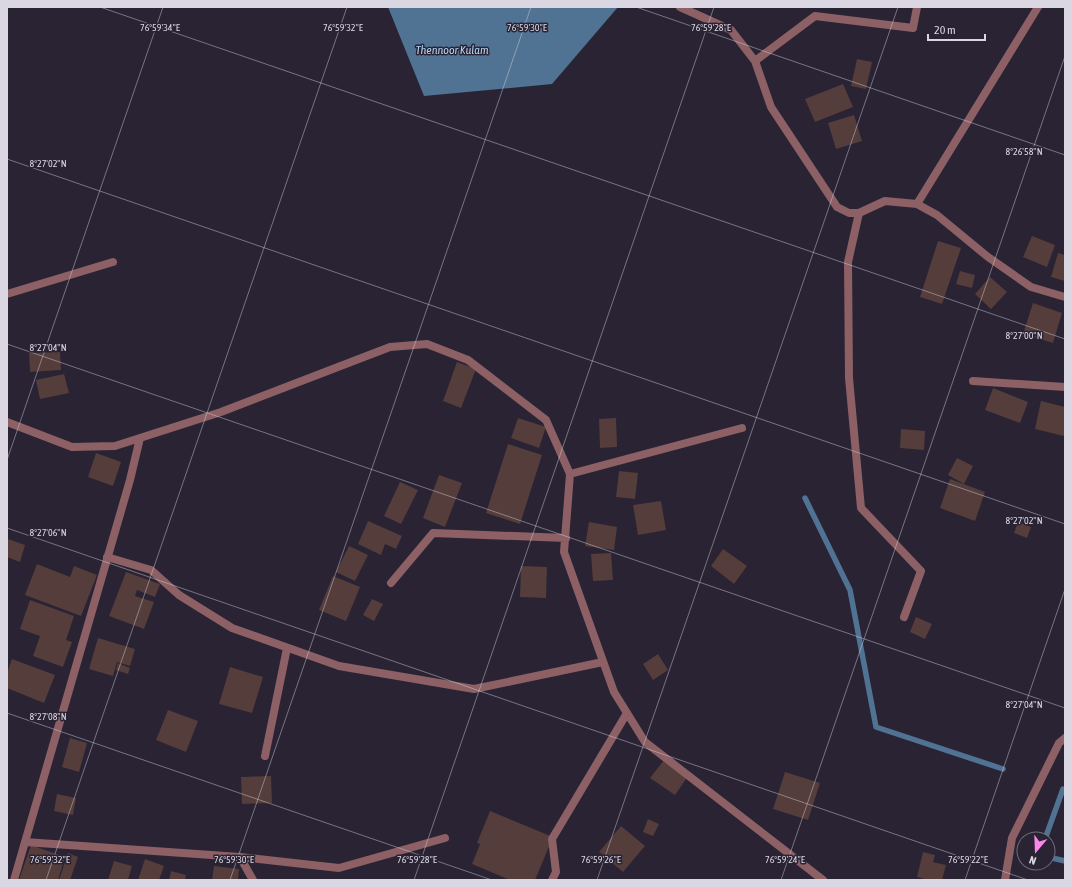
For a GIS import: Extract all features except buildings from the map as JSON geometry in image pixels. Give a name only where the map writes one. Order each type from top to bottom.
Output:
[{"type":"street","points":[[680,7],[731,30],[755,61],[771,107],[837,206],[849,213],[860,213],[885,201],[917,204],[937,215],[988,257],[1031,287],[1065,297]]},
{"type":"street","points":[[755,61],[814,16],[913,28],[917,7]]},
{"type":"street","points":[[917,204],[1038,7]]},
{"type":"street","points":[[860,213],[848,262],[848,270],[849,378],[861,508],[921,571],[904,617]]},
{"type":"street","points":[[7,294],[113,262]]},
{"type":"street","points":[[7,422],[72,447],[115,446],[221,412],[390,347],[427,344],[468,360],[546,420],[570,474],[564,552],[614,692],[645,742],[823,880]]},
{"type":"street","points":[[973,381],[1065,386]]},
{"type":"street","points":[[570,474],[742,428]]},
{"type":"street","points":[[14,880],[108,556],[140,438]]},
{"type":"street","points":[[391,583],[433,533],[566,538]]},
{"type":"street","points":[[108,556],[151,570],[179,595],[232,628],[339,666],[474,689],[603,662]]},
{"type":"street","points":[[265,756],[287,648]]},
{"type":"street","points":[[552,880],[556,872],[552,839],[627,713]]},
{"type":"street","points":[[1006,880],[1012,838],[1059,743],[1065,738]]},
{"type":"street","points":[[25,842],[240,857],[339,868],[445,838]]},
{"type":"street","points":[[240,857],[253,880]]},
{"type":"water","name":"Thennoor Kulam","points":[[388,7],[618,7],[552,84],[424,96]]},
{"type":"waterway","points":[[805,498],[850,590],[876,727],[1003,769]]},
{"type":"waterway","points":[[1048,831],[1063,789]]},
{"type":"waterway","points":[[1056,859],[1065,861]]}]
